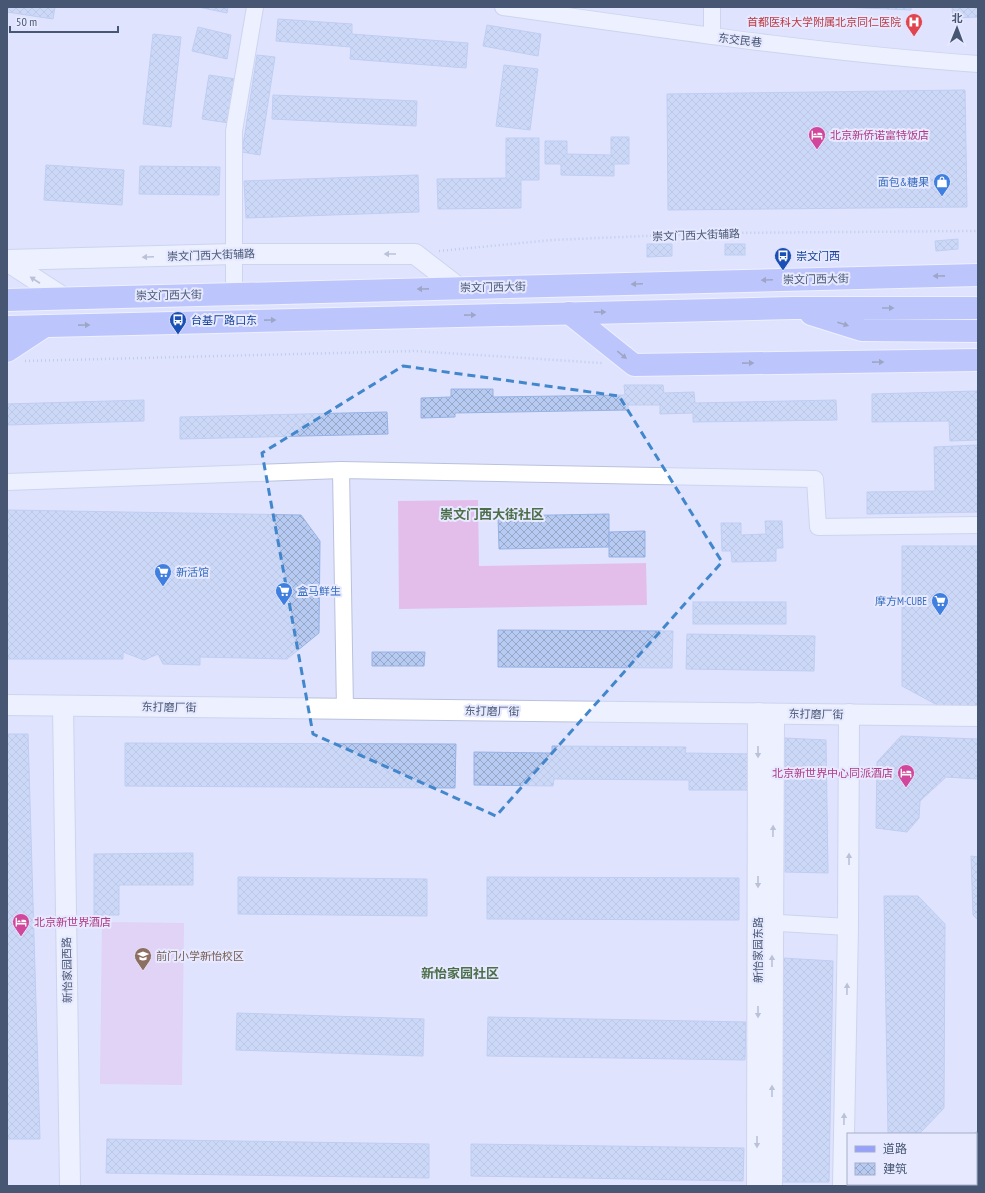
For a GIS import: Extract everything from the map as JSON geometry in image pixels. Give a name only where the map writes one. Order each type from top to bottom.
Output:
[{"type":"main road","name":"崇文门西大街","points":[[7,300],[978,275]]},
{"type":"main road","points":[[793,308],[862,330],[978,331]]},
{"type":"main road","points":[[7,327],[793,308],[978,308]]},
{"type":"main road","points":[[570,313],[634,365],[978,360]]},
{"type":"main road","points":[[15,356],[45,326]]},
{"type":"street","points":[[234,294],[234,130],[255,7]]},
{"type":"street","name":"东交民巷","points":[[503,7],[712,36],[890,58],[978,64]]},
{"type":"street","points":[[712,7],[712,36]]},
{"type":"street","name":"崇文门西大街辅路","points":[[7,261],[234,254],[415,254]]},
{"type":"street","points":[[415,254],[459,288]]},
{"type":"street","points":[[7,261],[64,298]]},
{"type":"street","points":[[341,470],[345,709]]},
{"type":"street","points":[[7,482],[341,470],[815,479],[818,527],[978,525]]},
{"type":"street","name":"东打磨厂街","points":[[7,705],[978,716]]},
{"type":"street","name":"新怡家园西路","points":[[63,706],[70,1186]]},
{"type":"street","name":"新怡家园东路","points":[[757,1186],[765,922],[766,713]]},
{"type":"street","points":[[843,1186],[848,927],[849,714]]},
{"type":"street","points":[[765,922],[848,927]]},
{"type":"street","name":"新怡家园东路","points":[[765,922],[772,1186]]},
{"type":"path","name":"崇文门西大街辅路","points":[[415,254],[552,240],[714,233],[978,231]]},
{"type":"path","points":[[15,356],[415,351],[603,363]]},
{"type":"highlighted area","points":[[403,366],[619,396],[722,562],[496,816],[313,734],[262,453]]},
{"type":"shaded area","points":[[478,500],[479,566],[646,563],[647,605],[399,609],[398,501]]},
{"type":"shaded area","points":[[102,922],[184,923],[182,1085],[100,1084]]},
{"type":"building","points":[[7,7],[55,7],[53,19],[7,12]]},
{"type":"building","points":[[198,7],[228,7],[227,13]]},
{"type":"building","points":[[841,7],[911,7],[911,10]]},
{"type":"building","points":[[952,7],[978,7],[978,17],[953,18]]},
{"type":"building","points":[[278,19],[352,24],[352,34],[468,43],[466,68],[350,59],[351,47],[276,41]]},
{"type":"building","points":[[487,25],[541,34],[538,56],[483,46]]},
{"type":"building","points":[[198,27],[231,35],[227,59],[192,51]]},
{"type":"building","points":[[153,34],[181,37],[171,127],[143,124]]},
{"type":"building","points":[[257,55],[275,57],[260,155],[242,152]]},
{"type":"building","points":[[504,65],[538,69],[530,130],[496,126]]},
{"type":"building","points":[[209,75],[236,79],[229,123],[202,119]]},
{"type":"building","name":"北京新侨诺富特饭店","points":[[965,90],[967,207],[668,210],[667,94]]},
{"type":"building","points":[[273,95],[417,101],[416,126],[272,119]]},
{"type":"building","points":[[611,137],[629,137],[629,164],[614,164],[614,176],[561,175],[561,164],[545,164],[545,141],[567,141],[567,154],[611,155]]},
{"type":"building","points":[[506,138],[539,138],[539,180],[521,180],[521,208],[438,209],[437,179],[506,178]]},
{"type":"building","points":[[46,165],[124,170],[122,205],[44,200]]},
{"type":"building","points":[[140,166],[220,167],[219,195],[139,194]]},
{"type":"building","points":[[418,175],[419,212],[246,218],[244,181]]},
{"type":"building","points":[[958,239],[958,249],[936,251],[935,241]]},
{"type":"building","points":[[647,244],[672,244],[672,256],[647,257]]},
{"type":"building","points":[[725,244],[745,244],[745,255],[725,255]]},
{"type":"building","points":[[624,385],[663,385],[664,393],[694,392],[695,403],[836,400],[837,420],[693,422],[693,413],[660,414],[660,405],[628,405],[628,410],[455,413],[455,417],[421,418],[421,398],[451,397],[451,389],[493,389],[493,397],[625,395]]},
{"type":"building","points":[[978,391],[978,440],[950,441],[949,421],[872,422],[872,394]]},
{"type":"building","points":[[144,400],[144,421],[7,425],[7,404]]},
{"type":"building","points":[[387,412],[388,434],[180,439],[180,417]]},
{"type":"building","points":[[978,445],[978,512],[867,514],[867,492],[935,491],[934,447]]},
{"type":"building","name":"新活馆","points":[[7,510],[301,515],[320,541],[319,633],[287,659],[200,657],[200,665],[163,664],[158,654],[144,660],[123,652],[123,659],[7,659]]},
{"type":"building","points":[[609,514],[609,547],[499,549],[498,516]]},
{"type":"building","points":[[765,521],[782,521],[783,548],[776,548],[776,561],[732,562],[731,551],[722,551],[721,523],[741,523],[741,535],[766,534]]},
{"type":"building","points":[[645,531],[645,557],[609,557],[609,532]]},
{"type":"building","name":"摩方M·CUBE","points":[[902,546],[978,546],[978,707],[941,707],[902,686]]},
{"type":"building","points":[[693,602],[786,602],[786,624],[693,624]]},
{"type":"building","points":[[498,630],[673,631],[672,668],[498,667]]},
{"type":"building","points":[[687,634],[815,636],[814,671],[686,669]]},
{"type":"building","points":[[372,652],[425,652],[424,666],[372,666]]},
{"type":"building","name":"北京新世界酒店","points":[[7,734],[28,734],[40,1139],[7,1139]]},
{"type":"building","name":"北京新世界中心同派酒店","points":[[901,736],[978,739],[978,779],[946,777],[920,801],[919,818],[907,832],[876,828],[877,762]]},
{"type":"building","points":[[785,738],[826,740],[828,873],[785,872]]},
{"type":"building","points":[[125,743],[456,744],[455,788],[125,786]]},
{"type":"building","points":[[552,746],[686,747],[685,753],[754,754],[753,790],[689,790],[689,780],[554,779],[553,786],[474,785],[474,752],[552,753]]},
{"type":"building","points":[[193,853],[193,885],[119,885],[119,915],[94,915],[94,854]]},
{"type":"building","points":[[971,856],[978,857],[978,920],[973,915]]},
{"type":"building","points":[[238,877],[427,879],[427,916],[238,914]]},
{"type":"building","points":[[487,877],[739,878],[739,920],[487,919]]},
{"type":"building","points":[[884,896],[918,896],[945,924],[944,1108],[920,1133],[888,1133]]},
{"type":"building","points":[[783,958],[833,961],[829,1182],[779,1182]]},
{"type":"building","points":[[237,1013],[424,1019],[423,1056],[236,1050]]},
{"type":"building","points":[[488,1017],[746,1022],[745,1060],[487,1056]]},
{"type":"building","points":[[978,1130],[978,1186],[949,1186],[977,1185],[977,1133],[975,1133]]},
{"type":"building","points":[[107,1139],[429,1144],[429,1178],[106,1173]]},
{"type":"building","points":[[471,1144],[744,1148],[743,1181],[471,1176]]},
{"type":"place","name":"首都医科大学附属北京同仁医院","points":[[914,37]]},
{"type":"place","name":"北京新侨诺富特饭店","points":[[817,150]]},
{"type":"place","name":"面包&糖果","points":[[942,197]]},
{"type":"place","name":"崇文门西","points":[[783,271]]},
{"type":"place","name":"台基厂路口东","points":[[178,335]]},
{"type":"place","name":"新活馆","points":[[163,587]]},
{"type":"place","name":"盒马鲜生","points":[[284,606]]},
{"type":"place","name":"摩方M·CUBE","points":[[940,616]]},
{"type":"place","name":"北京新世界中心同派酒店","points":[[906,788]]},
{"type":"place","name":"北京新世界酒店","points":[[21,937]]},
{"type":"place","name":"前门小学新怡校区","points":[[143,971]]},
{"type":"district","name":"崇文门西大街社区","points":[[492,514]]},
{"type":"district","name":"新怡家园社区","points":[[460,973]]}]
